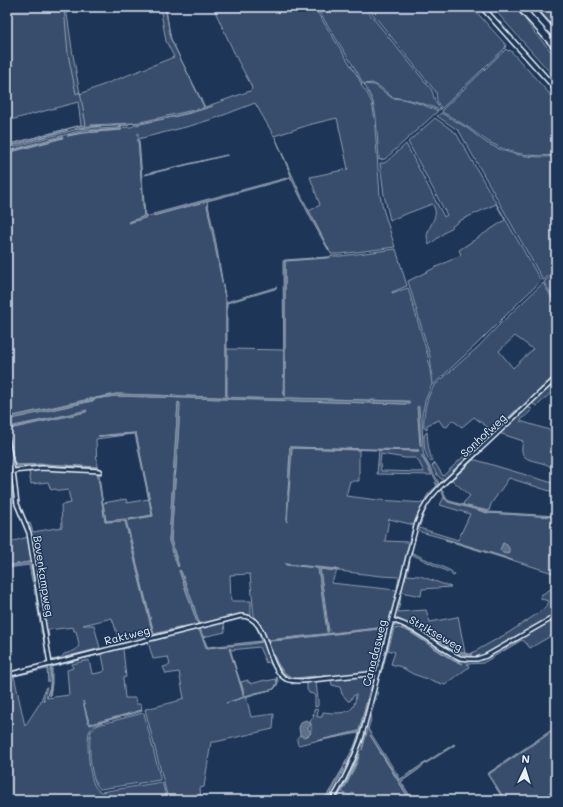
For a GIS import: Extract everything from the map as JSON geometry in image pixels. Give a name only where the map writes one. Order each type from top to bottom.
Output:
[{"type":"highway","points":[[520,7],[556,47]]},
{"type":"highway","points":[[530,7],[556,36]]},
{"type":"street","points":[[482,7],[556,89]]},
{"type":"street","name":"Sonhofweg","points":[[424,506],[442,485],[556,378]]},
{"type":"street","name":"Bovenkampweg","points":[[7,439],[17,504],[29,533],[50,664]]},
{"type":"street","points":[[13,471],[33,468],[100,471]]},
{"type":"street","name":"Canadasweg","points":[[332,800],[350,768],[357,751],[416,526],[424,506]]},
{"type":"street","name":"Raktweg","points":[[7,675],[244,616],[251,618],[258,626],[277,670],[286,679],[302,681],[378,673]]},
{"type":"street","name":"Strikseweg","points":[[392,620],[416,630],[460,658],[473,659],[486,656],[556,616]]},
{"type":"shaded area","points":[[7,7],[66,7],[80,94],[174,57],[166,41],[160,7],[166,7],[170,38],[205,107],[252,89],[213,7],[314,7],[358,77],[372,103],[380,195],[395,247],[331,254],[309,211],[320,205],[310,177],[348,169],[337,118],[274,136],[255,103],[190,126],[138,139],[144,216],[128,222],[129,223],[152,215],[153,216],[207,201],[226,301],[226,396],[227,349],[284,350],[283,395],[285,396],[285,261],[327,258],[331,256],[396,249],[407,286],[392,293],[408,288],[428,356],[432,384],[425,401],[422,415],[423,452],[438,481],[439,486],[427,499],[425,499],[437,486],[435,482],[437,485],[438,484],[422,455],[432,475],[377,474],[379,450],[419,450],[290,447],[288,495],[292,448],[359,450],[359,481],[350,481],[346,496],[425,503],[417,518],[413,534],[411,534],[414,525],[389,519],[385,541],[409,542],[410,537],[412,537],[399,588],[397,588],[399,577],[285,564],[318,568],[328,632],[320,569],[337,571],[331,583],[398,591],[380,664],[375,670],[370,672],[298,680],[284,676],[277,667],[260,626],[254,616],[250,574],[230,575],[231,601],[251,601],[251,615],[242,615],[122,644],[120,643],[112,618],[83,625],[94,625],[100,648],[65,657],[102,648],[102,650],[54,662],[51,660],[61,658],[64,654],[74,651],[77,649],[79,644],[76,631],[74,631],[73,627],[48,630],[49,636],[47,636],[27,524],[30,523],[33,532],[62,527],[61,505],[71,503],[68,490],[51,490],[48,482],[31,484],[29,472],[34,471],[28,472],[26,470],[101,473],[101,475],[99,474],[97,475],[99,475],[105,522],[125,521],[153,635],[152,636],[194,624],[154,634],[125,520],[106,521],[103,503],[126,499],[127,503],[149,499],[152,515],[129,520],[153,516],[136,433],[99,436],[132,434],[96,439],[97,467],[101,470],[41,467],[17,469],[13,465],[7,428],[8,431],[9,429],[87,411],[8,427],[7,153],[63,138],[62,137],[7,151],[82,130],[131,127],[191,113],[213,106],[172,117],[141,123],[88,126],[75,129],[129,125],[78,129],[7,149],[7,145],[81,125],[78,102],[7,121]],"holes":[[[122,130],[83,133],[68,135],[91,131]],[[116,394],[409,401],[409,404],[115,396],[95,399]],[[93,398],[93,401],[8,419],[9,417]],[[178,403],[179,424],[171,540],[178,567],[169,541]],[[381,454],[405,458],[416,458],[424,472],[381,471]],[[14,463],[17,465],[45,464],[97,468],[41,465],[16,466]],[[179,571],[181,571],[199,623],[198,624]],[[387,627],[387,628],[267,640]]]},
{"type":"shaded area","points":[[316,7],[364,7],[431,89],[435,102],[441,109],[439,110],[415,101],[392,97],[380,87],[372,83],[363,84],[356,70]]},
{"type":"shaded area","points":[[367,7],[472,7],[506,45],[505,48],[442,108],[438,103],[436,92]]},
{"type":"shaded area","points":[[492,7],[514,7],[525,19],[534,32],[556,57],[556,79]]},
{"type":"shaded area","points":[[536,7],[556,7],[556,29]]},
{"type":"shaded area","points":[[506,49],[508,51],[510,50],[556,101],[556,155],[540,156],[517,153],[502,148],[488,142],[466,126],[442,112],[443,109]]},
{"type":"shaded area","points":[[364,84],[375,85],[392,98],[403,99],[421,104],[438,111],[385,159],[379,160],[376,117],[373,102]]},
{"type":"shaded area","points":[[441,113],[467,128],[482,140],[503,151],[538,157],[556,156],[556,268],[544,280],[459,131],[437,116]]},
{"type":"shaded area","points":[[435,118],[456,133],[541,281],[433,385],[430,356],[408,281],[461,255],[459,250],[505,220],[496,204],[459,221],[429,245],[427,234],[435,215],[432,204],[390,220],[384,195],[380,163],[386,162],[406,144],[444,217],[447,215],[408,142]]},
{"type":"shaded area","points":[[122,129],[83,133],[67,136],[81,132]]},
{"type":"shaded area","points":[[63,137],[62,138],[7,153],[7,152]]},
{"type":"shaded area","points":[[275,137],[301,195],[329,251],[291,178],[153,216],[153,214],[290,177],[291,176]]},
{"type":"shaded area","points":[[138,139],[145,215],[148,217],[129,223],[128,222],[144,216]]},
{"type":"shaded area","points":[[228,155],[145,175],[145,174]]},
{"type":"shaded area","points":[[208,205],[216,243],[225,297],[207,206]]},
{"type":"shaded area","points":[[330,257],[285,261],[284,396],[283,261]]},
{"type":"shaded area","points":[[556,271],[556,302],[544,282]]},
{"type":"shaded area","points":[[543,283],[556,305],[556,376],[545,387],[541,388],[541,390],[478,449],[476,448],[480,446],[521,408],[518,408],[494,432],[474,417],[462,427],[452,420],[447,427],[443,426],[439,420],[427,425],[427,430],[424,428],[426,406],[434,386],[478,347]],"holes":[[[515,336],[533,349],[513,368],[499,351]]]},
{"type":"shaded area","points":[[277,287],[275,289],[227,303],[226,396],[226,302]]},
{"type":"shaded area","points":[[556,380],[556,388],[537,406],[533,404],[532,402]]},
{"type":"shaded area","points":[[116,394],[402,401],[410,403],[115,396],[95,399],[12,419],[8,418]]},
{"type":"shaded area","points":[[178,402],[180,403],[180,407],[171,540],[179,566],[178,567],[169,541]]},
{"type":"shaded area","points":[[528,406],[529,408],[533,409],[520,421],[556,432],[556,468],[526,458],[522,452],[523,441],[499,433]]},
{"type":"shaded area","points":[[417,407],[419,407],[421,446]]},
{"type":"shaded area","points":[[520,407],[521,408],[478,447]]},
{"type":"shaded area","points":[[87,410],[86,412],[9,429],[8,431],[7,422],[9,428]]},
{"type":"shaded area","points":[[427,432],[429,451],[433,461],[431,462],[427,456],[424,446],[424,435]]},
{"type":"shaded area","points":[[136,433],[153,516],[129,520],[152,515],[135,434],[98,436]]},
{"type":"shaded area","points":[[7,445],[15,502],[7,503],[7,456],[9,462]]},
{"type":"shaded area","points":[[290,447],[419,451],[292,448],[287,522]]},
{"type":"shaded area","points":[[471,449],[476,451],[445,480],[439,477],[432,466],[435,463],[443,476]]},
{"type":"shaded area","points":[[480,451],[481,452],[454,478],[473,460],[476,460],[556,484],[556,493],[509,478],[491,504],[489,511],[463,505],[470,496],[452,480],[452,478]]},
{"type":"shaded area","points":[[14,463],[17,465],[45,464],[97,468],[41,465],[16,466]]},
{"type":"shaded area","points":[[98,477],[106,521],[126,520],[154,634],[194,625],[152,636],[153,634],[125,521],[105,522]]},
{"type":"shaded area","points":[[441,490],[449,501],[489,512],[556,517],[488,513],[448,502]]},
{"type":"shaded area","points":[[444,497],[446,500],[488,513],[556,517],[556,574],[421,532],[417,528],[425,509],[419,528],[458,540],[470,514],[440,505]]},
{"type":"shaded area","points":[[28,537],[45,648],[41,633],[35,589],[32,580],[33,581],[31,563],[29,562],[7,566],[7,543]]},
{"type":"shaded area","points":[[446,539],[504,557],[513,561],[445,540]]},
{"type":"shaded area","points":[[503,543],[509,548],[509,552],[507,554],[500,550]]},
{"type":"shaded area","points":[[412,553],[451,571],[455,575],[453,576],[450,573],[413,555],[411,557],[410,556]]},
{"type":"shaded area","points":[[408,561],[410,561],[407,575],[420,576],[451,587],[422,589],[421,596],[401,592]]},
{"type":"shaded area","points":[[29,562],[31,564],[34,581],[32,580],[29,565],[7,568],[7,566]]},
{"type":"shaded area","points":[[285,564],[339,570],[320,569],[328,632],[318,568]]},
{"type":"shaded area","points":[[179,570],[181,571],[193,603],[199,624],[197,623]]},
{"type":"shaded area","points":[[556,586],[556,614],[490,653],[478,657],[465,658],[457,655],[417,629],[398,621],[395,615],[400,596],[398,612],[426,610],[430,622],[458,616],[465,653],[453,648],[416,624],[459,653],[472,655],[470,654],[508,633],[545,608],[549,601],[541,599],[541,595]]},
{"type":"shaded area","points":[[244,617],[252,620],[257,627],[274,667],[269,662],[266,663],[259,647],[231,650],[230,648],[244,697],[241,682],[248,680],[248,683],[250,682],[251,684],[265,680],[277,679],[274,689],[246,696],[251,717],[274,714],[273,729],[211,742],[204,787],[200,788],[201,800],[7,800],[7,676],[46,667],[48,669],[48,682],[47,669],[14,676],[25,726],[40,703],[45,688],[47,687],[43,701],[46,698],[49,689],[47,698],[69,695],[67,670],[73,668],[72,664],[89,660],[92,674],[103,672],[105,670],[102,655],[95,655],[94,657],[94,654],[129,646],[131,647],[123,649],[126,677],[123,678],[125,698],[135,698],[136,704],[141,704],[142,711],[106,721],[90,730],[88,750],[91,776],[96,788],[101,792],[162,782],[166,796],[167,795],[145,709],[178,701],[184,698],[179,672],[166,674],[163,667],[170,665],[168,657],[153,659],[148,642],[133,647],[134,644],[234,619],[235,620],[224,623],[225,632],[203,637],[200,629],[206,648],[261,642],[259,632],[251,621],[248,619],[238,619]]},
{"type":"shaded area","points":[[556,617],[556,633],[530,648],[522,640],[483,663],[467,664],[469,667],[445,685],[413,674],[401,667],[391,664],[395,652],[388,650],[394,629],[399,628],[408,631],[454,661],[460,663],[402,626],[395,626],[393,628],[383,669],[381,668],[391,628],[393,626],[399,624],[404,625],[463,660],[474,660],[491,655]]},
{"type":"shaded area","points":[[415,624],[456,650],[472,655],[465,655],[454,651]]},
{"type":"shaded area","points":[[387,627],[387,628],[267,641]]},
{"type":"shaded area","points":[[402,627],[412,632],[447,656],[463,664],[454,661],[414,634],[402,629]]},
{"type":"shaded area","points":[[200,629],[208,647],[262,642],[207,648],[199,630]]},
{"type":"shaded area","points":[[268,642],[281,668],[289,676],[295,678],[326,676],[295,679],[286,676],[276,663]]},
{"type":"shaded area","points":[[229,648],[245,696],[274,689],[226,703],[244,697]]},
{"type":"shaded area","points":[[90,655],[92,657],[90,658],[51,666]]},
{"type":"shaded area","points":[[90,657],[52,667],[50,696],[51,666]]},
{"type":"shaded area","points":[[51,666],[51,684],[50,696],[49,695]]},
{"type":"shaded area","points":[[373,675],[375,679],[360,740],[338,787],[330,800],[327,800],[344,769],[345,763],[345,765],[355,747],[371,689],[359,731],[298,745],[297,738],[300,735],[301,736],[311,731],[310,722],[313,718],[314,710],[318,710],[317,717],[322,717],[323,712],[343,712],[351,710],[353,707],[356,694],[350,701],[348,701],[342,694],[340,687],[332,685],[332,678]]},
{"type":"shaded area","points":[[277,677],[278,683],[274,689],[277,683]]},
{"type":"shaded area","points":[[320,680],[316,682],[318,706],[315,707],[315,696],[309,693],[307,683],[291,684],[292,682]]},
{"type":"shaded area","points":[[370,689],[370,697],[362,729],[350,759],[346,765],[345,763],[354,747],[359,733],[317,741],[359,731]]},
{"type":"shaded area","points":[[378,692],[375,700],[368,729],[366,726],[375,693]]},
{"type":"shaded area","points":[[83,701],[90,724],[142,710],[90,725],[88,723]]},
{"type":"shaded area","points":[[144,713],[160,780],[100,789],[94,779],[92,771],[90,753],[91,731],[98,725]]},
{"type":"shaded area","points":[[306,720],[311,724],[308,728],[311,733],[308,736],[303,737],[300,735],[299,728],[301,722]]},
{"type":"shaded area","points":[[556,727],[556,729],[489,774],[504,800],[487,774]]},
{"type":"shaded area","points":[[368,729],[401,780],[399,781],[380,752],[410,800],[359,800],[360,798],[352,793],[350,796],[342,792],[360,754],[338,798],[336,796],[352,764],[364,732],[366,732],[362,750]]},
{"type":"shaded area","points":[[556,729],[556,789],[539,800],[505,800],[488,774]]},
{"type":"shaded area","points":[[370,735],[399,780],[454,744],[455,745],[425,764],[401,782],[413,800],[410,800]]},
{"type":"shaded area","points":[[359,754],[347,783],[338,797]]},
{"type":"shaded area","points":[[343,768],[344,769],[327,800],[324,800]]},
{"type":"waterway","points":[[7,145],[86,125],[80,92],[76,94],[68,54],[64,7]]},
{"type":"waterway","points":[[165,7],[171,39],[204,107],[202,108]]},
{"type":"waterway","points":[[91,125],[134,123],[198,109]]},
{"type":"waterway","points":[[371,687],[373,681]]}]
